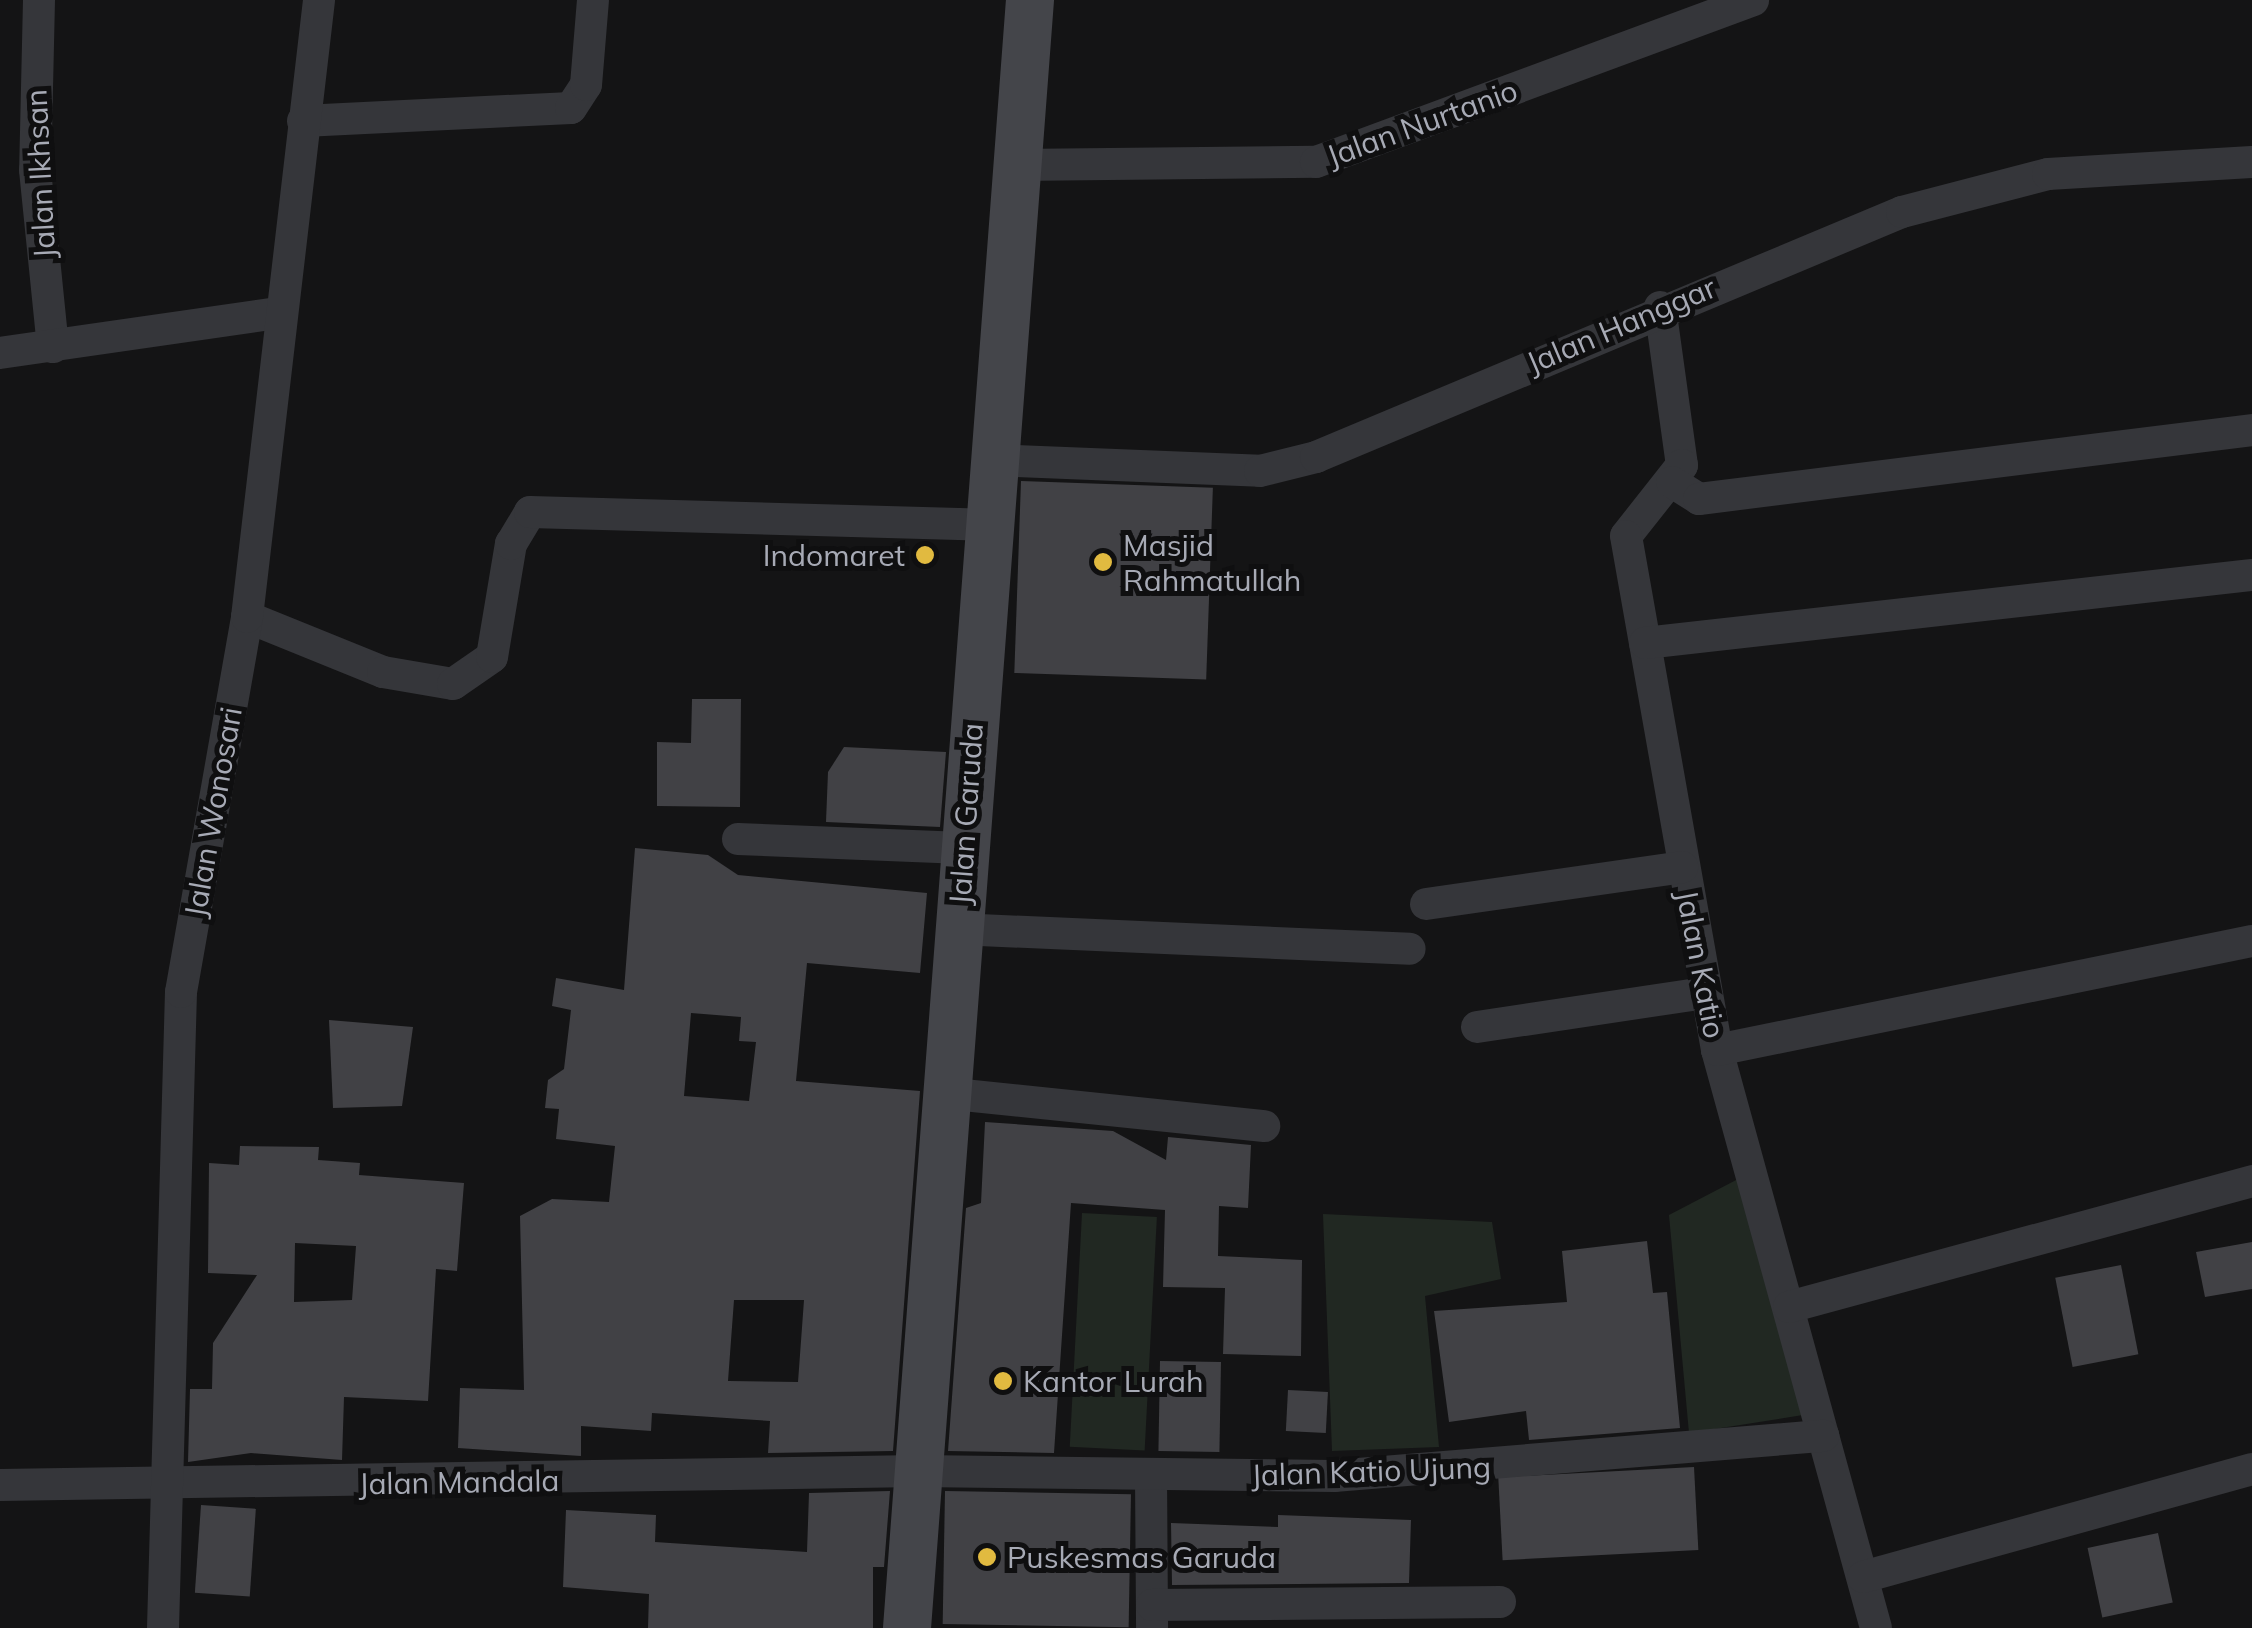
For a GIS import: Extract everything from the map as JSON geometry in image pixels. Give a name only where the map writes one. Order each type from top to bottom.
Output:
[{"type":"street","name":"Jalan Ikhsan","points":[[40,0],[36,170],[53,347]]},
{"type":"street","name":"Jalan Wonosari","points":[[162,1628],[170,1488],[181,992],[247,617],[279,313],[319,0]]},
{"type":"street","points":[[304,121],[571,108],[586,85],[593,0]]},
{"type":"street","name":"Jalan Garuda","points":[[906,1628],[986,525],[1030,0]]},
{"type":"street","name":"Jalan Nurtanio","points":[[1015,164],[1316,162],[1754,0]]},
{"type":"street","name":"Jalan Hanggar","points":[[991,460],[1260,471],[1316,457],[1660,307],[1902,212],[2048,174],[2247,170]]},
{"type":"street","points":[[1660,307],[1683,449],[1672,482],[1700,499],[2252,430]]},
{"type":"street","points":[[0,353],[279,313]]},
{"type":"street","name":"Jalan Katio","points":[[1672,482],[1626,536],[1682,866],[1717,1050],[1876,1628]]},
{"type":"street","points":[[247,617],[383,672],[453,684],[492,657],[511,544],[530,512],[986,525]]},
{"type":"street","points":[[1645,643],[2252,575]]},
{"type":"street","points":[[738,839],[964,848]]},
{"type":"street","points":[[1426,904],[1682,866]]},
{"type":"street","points":[[957,929],[1410,948]]},
{"type":"street","points":[[1717,1050],[2252,941]]},
{"type":"street","points":[[1477,1027],[1705,993]]},
{"type":"street","points":[[944,1093],[1264,1126]]},
{"type":"street","points":[[1789,1306],[2252,1182]]},
{"type":"street","name":"Jalan Katio Ujung","points":[[918,1471],[1151,1475],[1473,1469],[1823,1436]]},
{"type":"street","points":[[1863,1577],[2252,1469]]},
{"type":"street","name":"Jalan Mandala","points":[[0,1485],[170,1488],[918,1471]]},
{"type":"street","points":[[1151,1475],[1152,1617],[1500,1602]]},
{"type":"shaded area","points":[[1740,1178],[1803,1415],[1689,1433],[1669,1215]]},
{"type":"shaded area","points":[[1082,1213],[1157,1217],[1145,1451],[1070,1447]]},
{"type":"shaded area","points":[[1323,1214],[1492,1222],[1501,1279],[1425,1296],[1439,1447],[1332,1451]]},
{"type":"building","name":"Masjid Rahmatullah","points":[[1021,481],[1213,488],[1206,680],[1014,673]]},
{"type":"building","points":[[692,699],[741,699],[740,807],[657,806],[657,742],[691,743]]},
{"type":"building","points":[[844,747],[946,752],[940,827],[826,822],[828,772]]},
{"type":"building","points":[[635,848],[708,855],[738,875],[927,893],[920,973],[807,963],[796,1081],[920,1091],[893,1451],[768,1453],[770,1421],[652,1413],[651,1431],[581,1426],[581,1456],[458,1448],[460,1388],[524,1390],[520,1216],[552,1199],[609,1202],[615,1146],[556,1139],[559,1109],[545,1108],[548,1080],[564,1069],[571,1010],[552,1006],[556,978],[624,990]],"holes":[[[691,1013],[741,1017],[739,1041],[756,1042],[749,1101],[684,1096]],[[734,1300],[804,1300],[798,1382],[728,1381]]]},
{"type":"building","points":[[329,1020],[413,1027],[402,1106],[333,1108]]},
{"type":"building","points":[[985,1122],[1113,1131],[1166,1160],[1168,1137],[1251,1145],[1248,1208],[1219,1206],[1218,1256],[1302,1260],[1301,1356],[1223,1354],[1225,1288],[1163,1287],[1165,1210],[1071,1203],[1054,1453],[948,1451],[966,1208],[981,1203]]},
{"type":"building","points":[[240,1146],[319,1147],[318,1160],[360,1163],[359,1175],[464,1183],[457,1271],[436,1269],[428,1401],[344,1397],[342,1460],[251,1453],[188,1462],[190,1389],[212,1389],[213,1343],[257,1275],[208,1273],[209,1163],[239,1165]],"holes":[[[295,1243],[356,1246],[352,1300],[294,1302]]]},
{"type":"building","points":[[1647,1241],[1653,1293],[1667,1292],[1680,1428],[1529,1440],[1526,1411],[1449,1422],[1434,1311],[1567,1302],[1562,1251]]},
{"type":"building","points":[[2252,1242],[2252,1289],[2205,1297],[2196,1252]]},
{"type":"building","points":[[2121,1265],[2138,1354],[2073,1367],[2055,1278]]},
{"type":"building","points":[[1160,1361],[1221,1362],[1219,1452],[1158,1451]]},
{"type":"building","points":[[1288,1390],[1328,1392],[1326,1433],[1286,1431]]},
{"type":"building","points":[[1694,1467],[1698,1550],[1503,1560],[1498,1477]]},
{"type":"building","points":[[890,1491],[884,1567],[873,1567],[873,1628],[648,1628],[649,1594],[563,1587],[566,1510],[656,1515],[655,1542],[807,1552],[809,1493]]},
{"type":"building","points":[[945,1491],[1131,1494],[1129,1627],[943,1624]]},
{"type":"building","points":[[201,1505],[256,1509],[250,1597],[195,1593]]},
{"type":"building","points":[[1278,1515],[1411,1520],[1409,1583],[1172,1585],[1171,1523],[1278,1527]]},
{"type":"building","points":[[2158,1533],[2173,1602],[2102,1617],[2088,1548]]},
{"type":"place","name":"Indomaret","points":[[925,555]]},
{"type":"place","name":"Masjid Rahmatullah","points":[[1103,562]]},
{"type":"place","name":"Kantor Lurah","points":[[1003,1381]]},
{"type":"place","name":"Puskesmas Garuda","points":[[987,1557]]}]
